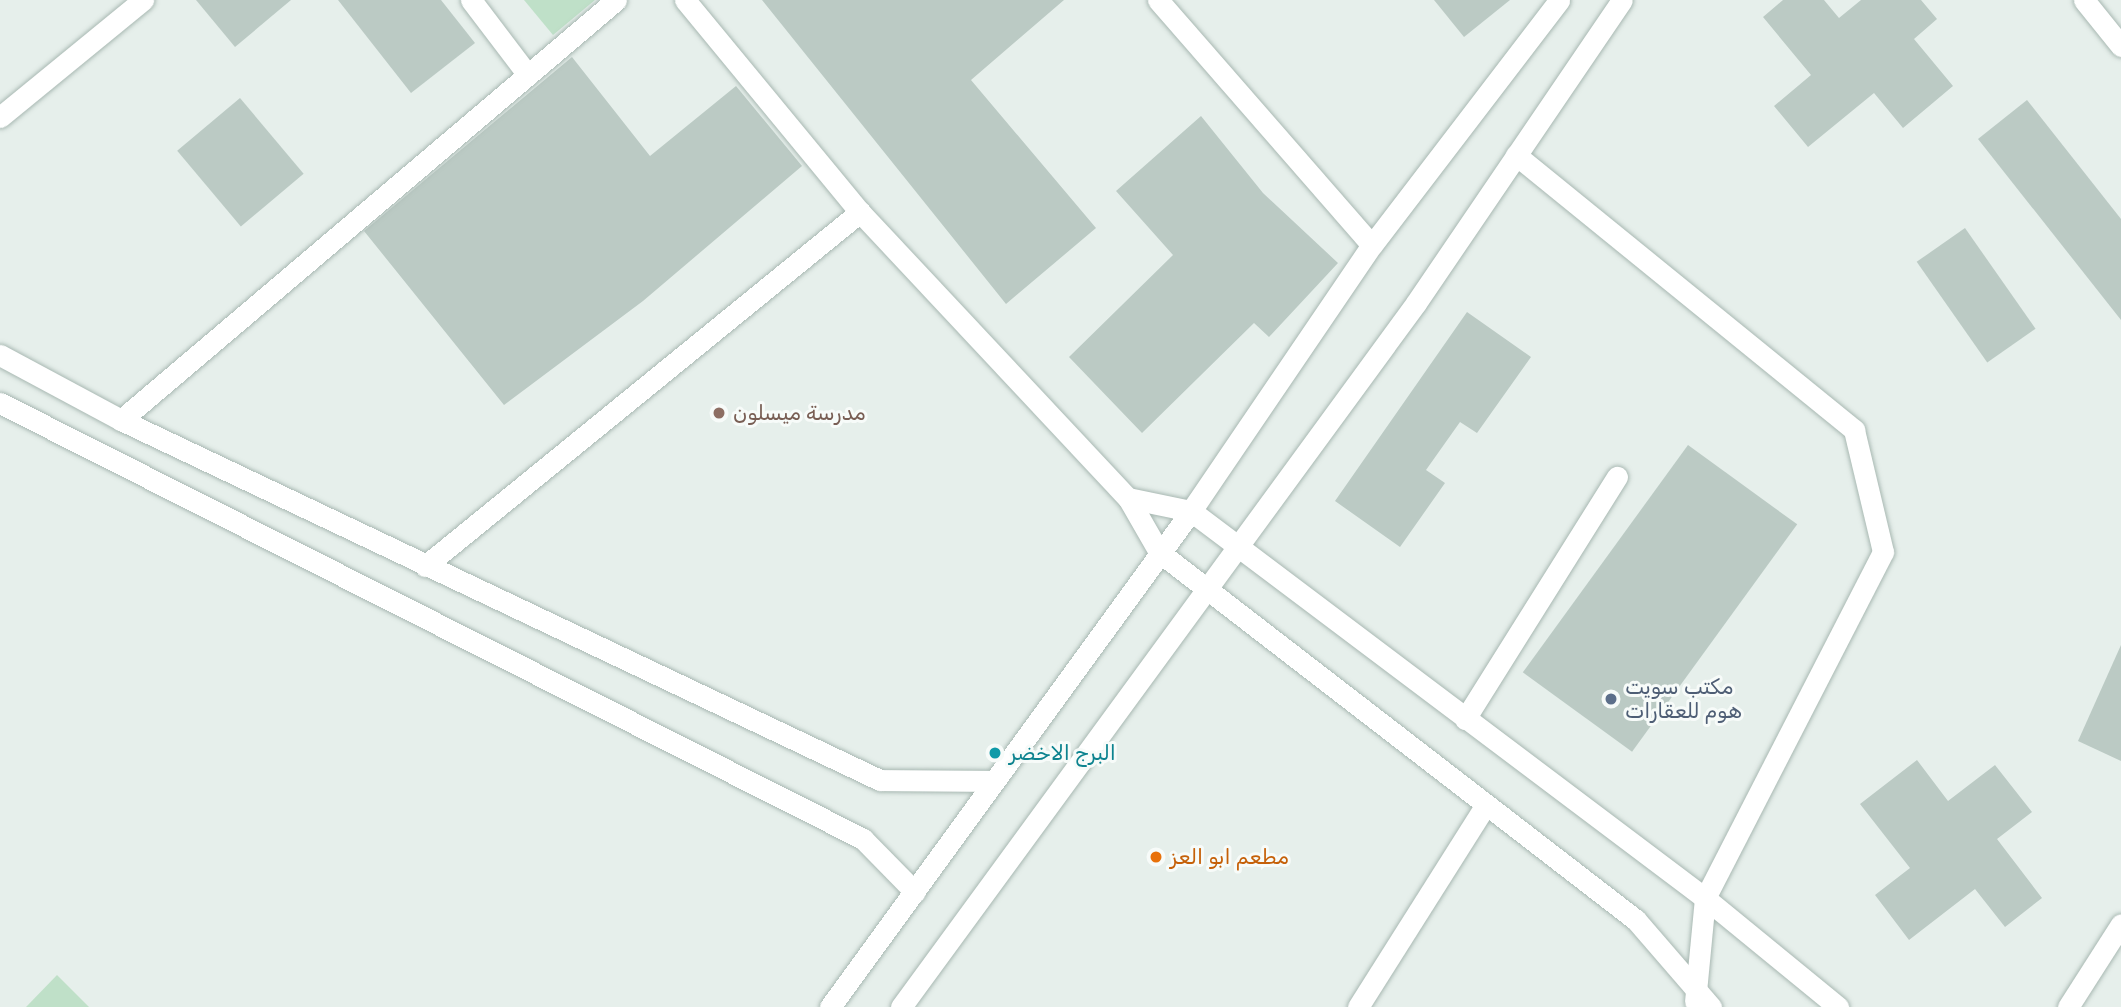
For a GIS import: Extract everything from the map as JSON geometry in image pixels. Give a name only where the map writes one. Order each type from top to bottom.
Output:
[{"type":"street","points":[[0,117],[143,0]]},
{"type":"street","points":[[471,0],[528,75]]},
{"type":"street","points":[[121,420],[616,0]]},
{"type":"street","points":[[685,0],[860,212],[1128,498],[1160,552],[1206,591],[1636,920],[1700,1004]]},
{"type":"street","points":[[1158,0],[1372,245]]},
{"type":"street","points":[[831,1007],[1191,511],[1372,245],[1559,0]]},
{"type":"street","points":[[901,1007],[1240,546],[1622,0]]},
{"type":"street","points":[[2084,0],[2121,46]]},
{"type":"street","points":[[1516,155],[1854,430],[1883,552],[1705,898],[1700,1004]]},
{"type":"street","points":[[425,566],[860,212]]},
{"type":"street","points":[[0,355],[121,420],[880,780],[993,781]]},
{"type":"street","points":[[0,403],[863,839],[915,892]]},
{"type":"street","points":[[1465,719],[1617,477]]},
{"type":"street","points":[[1128,498],[1191,511],[1240,546],[1465,719],[1705,898],[1838,1007]]},
{"type":"street","points":[[1358,1007],[1485,806]]},
{"type":"street","points":[[2068,1007],[2121,924]]},
{"type":"green space","points":[[524,0],[595,0],[553,35]]},
{"type":"green space","points":[[57,975],[89,1007],[26,1007]]},
{"type":"building","points":[[196,0],[291,0],[235,47]]},
{"type":"building","points":[[338,0],[441,0],[475,43],[411,93]]},
{"type":"building","points":[[762,0],[1064,0],[971,80],[1096,228],[1006,304]]},
{"type":"building","points":[[1434,0],[1510,0],[1464,37]]},
{"type":"building","points":[[1783,0],[1824,0],[1839,18],[1861,0],[1921,0],[1937,19],[1914,39],[1953,86],[1903,128],[1874,93],[1808,147],[1774,106],[1811,75],[1763,17]]},
{"type":"building","points":[[572,57],[650,156],[736,86],[802,166],[643,301],[504,405],[364,231]]},
{"type":"building","points":[[240,98],[304,174],[241,227],[177,151]]},
{"type":"building","points":[[2027,100],[2121,219],[2121,320],[1978,139]]},
{"type":"building","points":[[1201,116],[1263,193],[1338,263],[1269,337],[1254,323],[1142,433],[1069,357],[1173,255],[1116,191]]},
{"type":"building","points":[[1965,228],[2036,329],[1987,363],[1917,262]]},
{"type":"building","points":[[1467,312],[1531,357],[1477,433],[1460,422],[1426,470],[1445,483],[1400,547],[1335,501]]},
{"type":"building","points":[[1688,445],[1797,524],[1632,752],[1523,672]]},
{"type":"building","points":[[2121,645],[2121,761],[2078,741]]},
{"type":"building","points":[[1917,760],[1948,801],[1995,765],[2032,812],[1997,839],[2042,898],[2005,927],[1975,889],[1909,940],[1875,895],[1910,868],[1860,804]]},
{"type":"place","name":"مدرسة ميسلون","points":[[719,413]]},
{"type":"place","name":"مكتب سويت هوم للعقارات","points":[[1611,699]]},
{"type":"place","name":"البرج الاخضر","points":[[995,753]]},
{"type":"place","name":"مطعم ابو العز","points":[[1156,857]]}]
